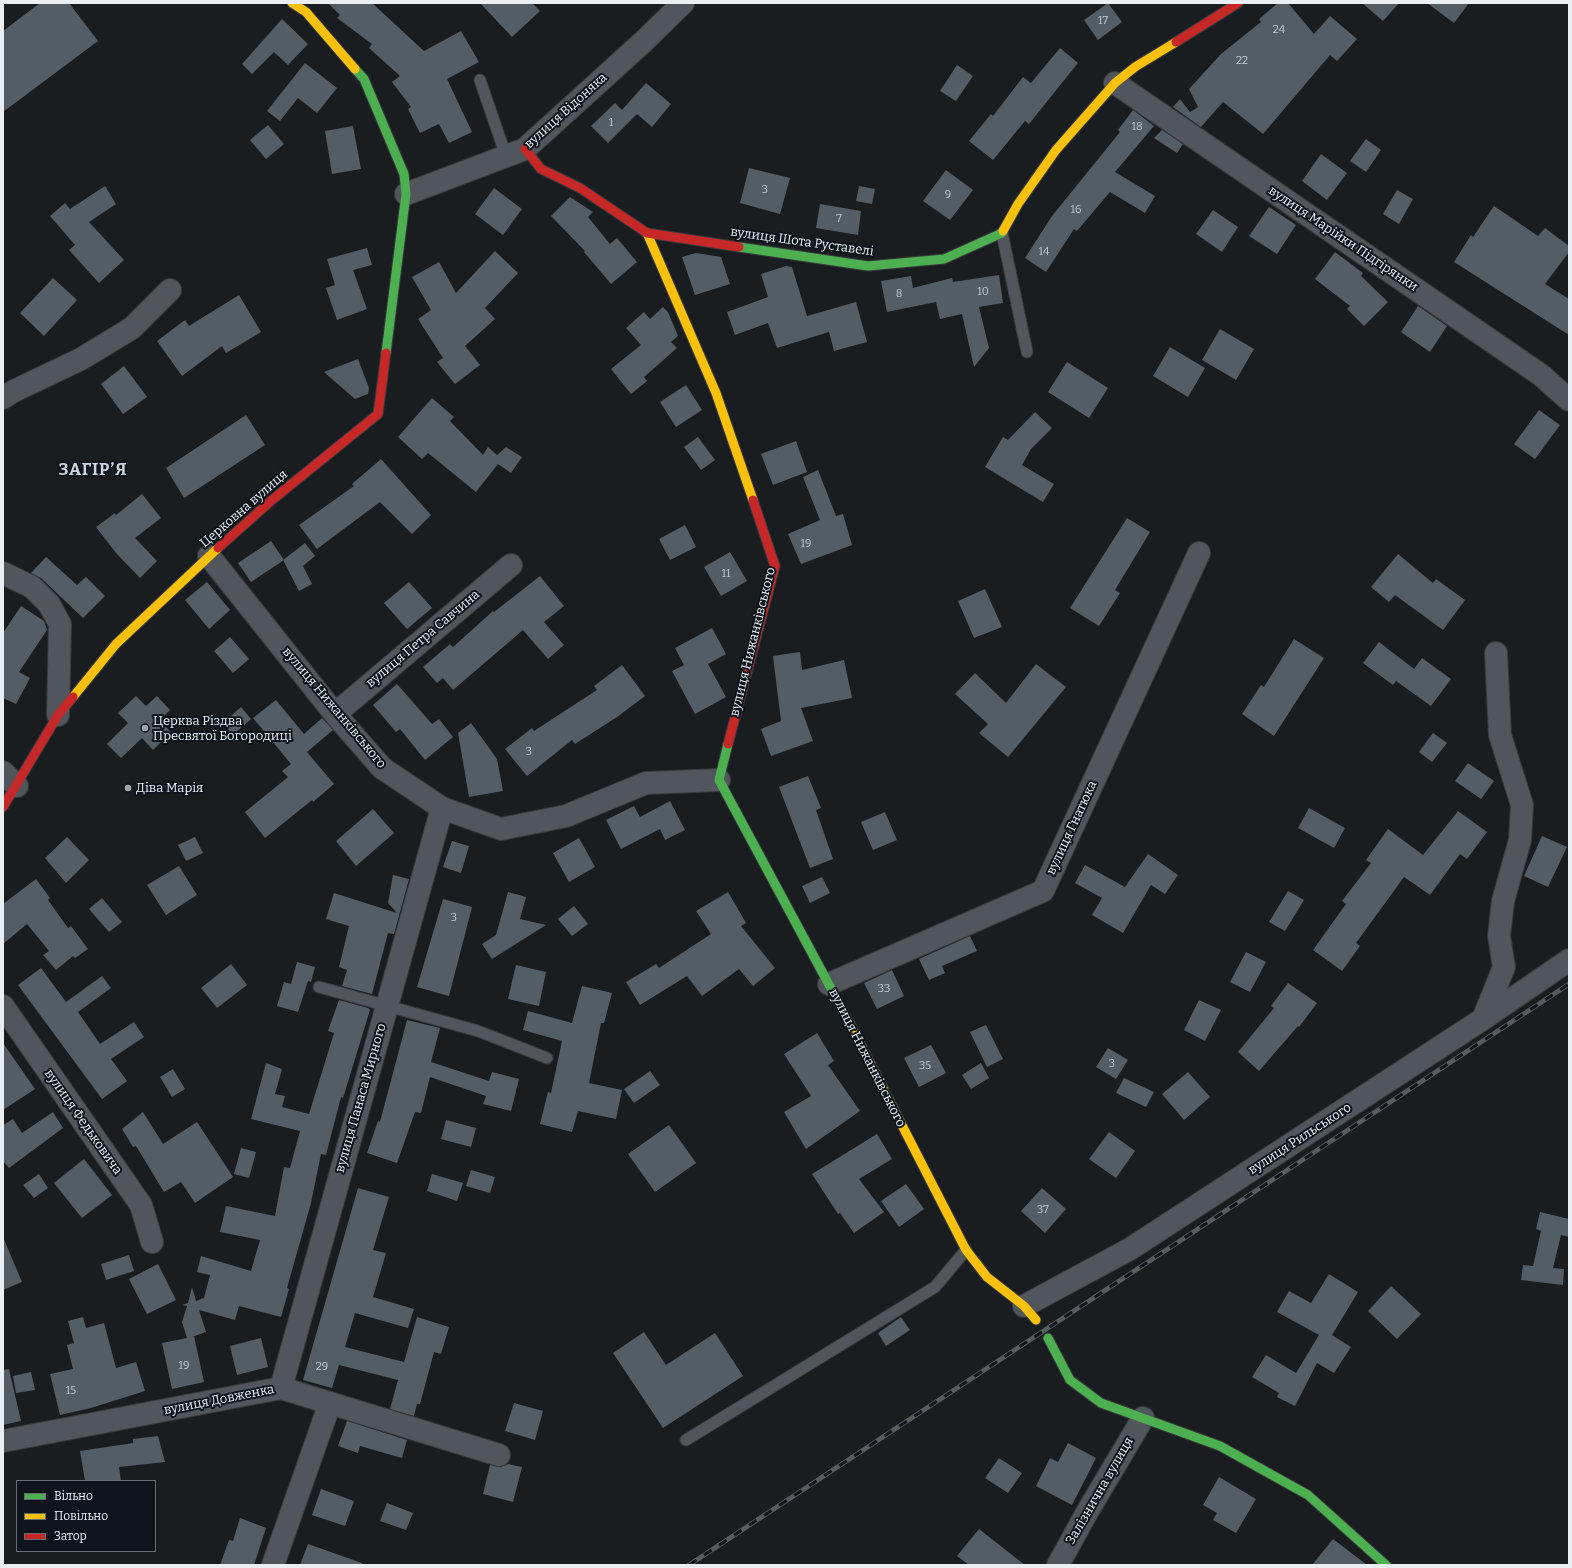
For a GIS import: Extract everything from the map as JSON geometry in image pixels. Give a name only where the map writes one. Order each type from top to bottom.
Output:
[{"type":"street","name":"Церковна вулиця","points":[[3,807],[10,779],[58,715],[116,644],[209,556],[272,500],[378,414],[406,194],[404,174],[364,79],[306,12],[292,3]]},
{"type":"street","name":"вулиця Відоняка","points":[[406,194],[516,152],[683,3]]},
{"type":"street","points":[[1002,233],[1018,204],[1056,150],[1115,83],[1135,67],[1238,3]]},
{"type":"street","name":"вулиця Марійки Підгірянки","points":[[1115,83],[1541,375],[1569,400]]},
{"type":"street","name":"вулиця Шота Руставелі","points":[[516,152],[541,169],[580,188],[647,233],[868,266],[944,259],[1002,233]]},
{"type":"street","name":"вулиця Нижанківського","points":[[647,233],[716,393],[774,566],[719,780],[829,984],[966,1250],[987,1277],[1030,1313]]},
{"type":"street","points":[[3,398],[14,391],[81,359],[132,328],[170,290]]},
{"type":"street","name":"вулиця Гнатюка","points":[[829,984],[1043,891],[1199,553]]},
{"type":"street","name":"вулиця Нижанківського","points":[[209,556],[335,714],[382,768],[442,808],[501,829],[566,816],[646,783],[719,780]]},
{"type":"street","name":"вулиця Петра Савчина","points":[[335,714],[511,565]]},
{"type":"street","points":[[3,573],[32,587],[49,604],[60,624],[58,715]]},
{"type":"street","points":[[1483,1019],[1504,967],[1499,936],[1503,901],[1520,840],[1522,805],[1500,735],[1496,653]]},
{"type":"street","name":"вулиця Панаса Мирного","points":[[281,1388],[442,808]]},
{"type":"street","name":"вулиця Рильського","points":[[1030,1313],[1483,1019],[1569,960]]},
{"type":"street","points":[[1504,967],[1514,972],[1541,978]]},
{"type":"street","name":"вулиця Федьковича","points":[[3,1006],[141,1205],[152,1242]]},
{"type":"street","points":[[1048,1338],[1070,1380],[1101,1402],[1220,1446],[1308,1495],[1386,1565]]},
{"type":"street","name":"вулиця Довженка","points":[[3,1441],[281,1388],[499,1455]]},
{"type":"street","points":[[273,1565],[330,1403]]},
{"type":"street","name":"Залізнична вулиця","points":[[1058,1565],[1142,1418]]},
{"type":"lane","points":[[480,80],[516,152]]},
{"type":"lane","points":[[1002,233],[1027,352]]},
{"type":"lane","points":[[319,987],[478,1032],[547,1058]]},
{"type":"lane","points":[[686,1440],[935,1287],[966,1250]]},
{"type":"building","points":[[40,3],[69,3],[98,41],[3,112],[3,31]]},
{"type":"building","points":[[328,3],[372,3],[424,51],[461,31],[479,62],[447,79],[472,132],[449,143],[439,124],[420,133],[408,109],[411,107],[392,82],[400,76],[369,48],[372,44],[337,18],[340,15]]},
{"type":"building","points":[[480,3],[532,3],[540,11],[512,37]]},
{"type":"building","points":[[1108,3],[1122,22],[1098,40],[1084,20]]},
{"type":"building","points":[[1278,3],[1288,3],[1314,34],[1330,16],[1357,39],[1337,61],[1330,55],[1263,134],[1223,102],[1201,127],[1173,107],[1180,99],[1190,112],[1198,107],[1189,89],[1221,54],[1261,22],[1259,19]]},
{"type":"building","points":[[1362,3],[1399,3],[1383,21]]},
{"type":"building","points":[[1427,3],[1469,3],[1454,23]]},
{"type":"building","points":[[282,19],[308,44],[288,65],[274,52],[252,74],[242,64]]},
{"type":"building","points":[[1060,48],[1078,63],[1029,124],[1025,121],[993,160],[969,141],[991,114],[993,116],[1023,77],[1031,83]]},
{"type":"building","points":[[305,63],[337,88],[317,113],[298,98],[280,121],[267,111]]},
{"type":"building","points":[[957,65],[973,76],[956,101],[940,91]]},
{"type":"building","points":[[646,83],[671,104],[652,127],[637,114],[608,143],[591,126],[615,103],[622,110]]},
{"type":"building","points":[[1133,110],[1154,126],[1115,172],[1155,196],[1145,213],[1110,192],[1077,231],[1074,229],[1046,272],[1025,258],[1052,216],[1120,132],[1118,130]]},
{"type":"building","points":[[268,125],[284,144],[266,159],[250,140]]},
{"type":"building","points":[[353,126],[361,169],[332,174],[325,131]]},
{"type":"building","points":[[1162,130],[1183,144],[1177,153],[1154,138]]},
{"type":"building","points":[[1366,139],[1381,150],[1366,172],[1350,161]]},
{"type":"building","points":[[1321,154],[1347,173],[1327,200],[1302,181]]},
{"type":"building","points":[[749,168],[790,178],[780,214],[740,203]]},
{"type":"building","points":[[946,170],[973,190],[950,220],[923,201]]},
{"type":"building","points":[[105,186],[116,204],[89,222],[124,260],[99,283],[69,250],[75,245],[50,216],[65,203],[70,209]]},
{"type":"building","points":[[859,186],[875,189],[872,204],[856,201]]},
{"type":"building","points":[[494,188],[522,209],[503,235],[475,214]]},
{"type":"building","points":[[1397,190],[1413,199],[1399,224],[1383,214]]},
{"type":"building","points":[[570,197],[593,212],[588,217],[610,244],[617,238],[637,262],[611,284],[584,252],[585,251],[551,216]]},
{"type":"building","points":[[820,204],[861,211],[858,235],[816,228]]},
{"type":"building","points":[[1494,206],[1538,236],[1545,228],[1569,246],[1569,252],[1545,284],[1569,299],[1569,335],[1454,262],[1471,235],[1473,237]]},
{"type":"building","points":[[1269,207],[1296,225],[1277,254],[1249,236]]},
{"type":"building","points":[[1213,210],[1238,227],[1222,252],[1196,234]]},
{"type":"building","points":[[367,248],[372,265],[353,270],[367,309],[337,320],[326,288],[335,285],[327,259]]},
{"type":"building","points":[[495,251],[518,273],[485,308],[495,319],[465,346],[480,365],[455,384],[437,362],[443,358],[418,319],[431,310],[412,277],[439,262],[456,293]]},
{"type":"building","points":[[1335,252],[1363,273],[1361,276],[1388,302],[1364,326],[1347,309],[1350,306],[1315,279]]},
{"type":"building","points":[[696,253],[721,257],[730,284],[695,295],[682,257]]},
{"type":"building","points":[[786,266],[792,267],[807,316],[856,302],[867,342],[834,351],[829,332],[777,348],[768,323],[735,335],[727,312],[768,297],[761,274]]},
{"type":"building","points":[[999,275],[1003,303],[979,307],[989,348],[974,367],[962,314],[940,319],[936,302],[887,312],[881,281],[911,276],[913,288],[952,278],[953,282]]},
{"type":"building","points":[[53,278],[77,300],[44,336],[20,313]]},
{"type":"building","points":[[239,295],[261,332],[226,353],[222,346],[182,376],[157,341],[185,320],[189,326]]},
{"type":"building","points":[[1418,306],[1447,326],[1430,352],[1401,332]]},
{"type":"building","points":[[663,307],[668,312],[678,336],[671,342],[677,348],[644,377],[647,381],[631,394],[611,369],[641,345],[626,328],[644,312],[650,319]]},
{"type":"building","points":[[1220,329],[1254,349],[1236,380],[1202,360]]},
{"type":"building","points":[[1170,347],[1205,368],[1188,397],[1153,376]]},
{"type":"building","points":[[358,359],[369,388],[368,394],[355,399],[324,372]]},
{"type":"building","points":[[1067,362],[1108,388],[1089,418],[1048,392]]},
{"type":"building","points":[[124,366],[147,397],[123,414],[101,384]]},
{"type":"building","points":[[686,385],[702,410],[676,427],[660,402]]},
{"type":"building","points":[[432,398],[454,417],[450,421],[483,455],[488,447],[497,455],[506,447],[522,457],[511,473],[498,464],[476,492],[428,453],[422,459],[398,437]]},
{"type":"building","points":[[1539,410],[1560,425],[1535,459],[1514,444]]},
{"type":"building","points":[[1035,412],[1052,428],[1031,449],[1022,465],[1054,484],[1043,502],[985,467],[1003,437],[1008,440]]},
{"type":"building","points":[[246,415],[265,445],[184,498],[166,468]]},
{"type":"building","points":[[698,437],[715,460],[701,470],[684,447]]},
{"type":"building","points":[[796,441],[807,472],[773,485],[761,454]]},
{"type":"building","points":[[381,459],[431,515],[412,534],[380,502],[317,549],[299,525],[354,486],[352,484]]},
{"type":"building","points":[[818,470],[836,516],[843,514],[852,545],[801,564],[788,534],[820,520],[803,477]]},
{"type":"building","points":[[142,494],[161,518],[135,538],[157,561],[140,578],[116,553],[96,527],[115,513],[116,515]]},
{"type":"building","points":[[1127,518],[1150,532],[1115,590],[1120,593],[1099,626],[1070,608]]},
{"type":"building","points":[[685,525],[696,547],[670,560],[659,539]]},
{"type":"building","points":[[271,541],[284,560],[251,582],[238,563]]},
{"type":"building","points":[[305,543],[315,556],[303,566],[312,584],[299,591],[283,560]]},
{"type":"building","points":[[730,552],[747,581],[721,596],[704,567]]},
{"type":"building","points":[[1398,554],[1433,583],[1436,579],[1465,600],[1443,630],[1395,595],[1389,602],[1371,587]]},
{"type":"building","points":[[46,557],[77,585],[86,577],[105,596],[83,618],[41,578],[31,573]]},
{"type":"building","points":[[540,576],[564,606],[544,622],[564,645],[548,659],[523,630],[453,690],[443,678],[437,683],[423,667],[450,644],[453,647],[493,611],[494,612]]},
{"type":"building","points":[[207,582],[230,610],[209,629],[185,600]]},
{"type":"building","points":[[409,582],[432,608],[407,629],[384,603]]},
{"type":"building","points":[[985,589],[1002,627],[974,638],[958,601]]},
{"type":"building","points":[[21,606],[44,621],[47,630],[19,672],[30,678],[16,704],[3,698],[3,633]]},
{"type":"building","points":[[712,628],[726,654],[708,664],[726,697],[695,714],[672,671],[684,665],[675,648]]},
{"type":"building","points":[[230,637],[249,659],[233,673],[214,651]]},
{"type":"building","points":[[1294,639],[1324,658],[1274,736],[1242,714],[1261,685],[1264,687]]},
{"type":"building","points":[[1379,642],[1414,669],[1422,658],[1451,679],[1431,706],[1396,681],[1393,685],[1363,663]]},
{"type":"building","points":[[800,652],[802,670],[844,660],[852,698],[801,708],[813,741],[771,756],[761,729],[781,721],[773,656]]},
{"type":"building","points":[[1036,664],[1066,687],[1008,757],[979,733],[988,724],[955,694],[975,673],[1006,703]]},
{"type":"building","points":[[622,665],[645,696],[617,717],[575,744],[572,740],[527,776],[505,749],[532,728],[534,731],[597,690],[594,686]]},
{"type":"building","points":[[397,684],[432,724],[439,719],[453,737],[425,760],[400,729],[396,732],[373,705]]},
{"type":"building","name":"Церква Різдва Пресвятої Богородиці","points":[[136,696],[146,706],[157,696],[170,710],[159,721],[171,732],[153,750],[142,738],[121,758],[107,744],[128,723],[118,713]]},
{"type":"building","points":[[276,700],[304,734],[322,718],[333,730],[307,752],[334,784],[313,802],[312,800],[265,838],[245,812],[288,777],[282,771],[291,764],[253,718]]},
{"type":"building","points":[[241,707],[251,719],[233,735],[223,723]]},
{"type":"building","points":[[471,723],[497,759],[503,791],[469,797],[458,733]]},
{"type":"building","points":[[1433,733],[1447,743],[1432,762],[1419,752]]},
{"type":"building","points":[[1468,763],[1494,781],[1481,799],[1455,781]]},
{"type":"building","points":[[808,776],[821,808],[816,810],[833,859],[810,868],[779,787]]},
{"type":"building","points":[[670,801],[685,830],[665,840],[660,829],[621,849],[606,820],[634,806],[640,817]]},
{"type":"building","points":[[1309,808],[1345,828],[1334,848],[1298,828]]},
{"type":"building","points":[[373,809],[394,833],[356,866],[336,841]]},
{"type":"building","points":[[1458,811],[1487,832],[1467,859],[1460,854],[1430,895],[1404,877],[1356,943],[1360,946],[1342,971],[1313,950],[1346,904],[1342,901],[1371,863],[1366,860],[1388,829],[1423,855]]},
{"type":"building","points":[[885,812],[897,840],[873,850],[861,822]]},
{"type":"building","points":[[1542,836],[1567,847],[1548,887],[1524,876]]},
{"type":"building","points":[[67,837],[89,860],[66,883],[45,858]]},
{"type":"building","points":[[195,837],[203,853],[186,861],[178,845]]},
{"type":"building","points":[[579,838],[595,867],[569,882],[553,853]]},
{"type":"building","points":[[452,841],[469,846],[461,873],[443,867]]},
{"type":"building","points":[[1148,854],[1178,875],[1165,894],[1151,885],[1123,933],[1092,915],[1102,898],[1075,883],[1085,865],[1125,887]]},
{"type":"building","points":[[179,866],[197,895],[166,915],[147,885]]},
{"type":"building","points":[[393,875],[409,879],[394,934],[388,933],[372,994],[342,986],[347,970],[339,967],[349,926],[326,919],[334,893],[397,913],[388,903]]},
{"type":"building","points":[[822,877],[830,893],[810,903],[802,886]]},
{"type":"building","points":[[36,879],[50,898],[48,900],[68,928],[71,926],[88,949],[75,958],[73,956],[56,970],[43,955],[49,951],[27,924],[3,944],[3,904]]},
{"type":"building","points":[[1288,891],[1304,900],[1285,931],[1269,922]]},
{"type":"building","points":[[508,892],[526,897],[520,919],[546,925],[492,959],[482,944],[496,935]]},
{"type":"building","points":[[728,892],[746,923],[741,926],[775,968],[753,986],[739,969],[702,996],[687,976],[640,1005],[626,982],[656,964],[659,968],[711,934],[696,911]]},
{"type":"building","points":[[102,898],[122,922],[109,932],[89,909]]},
{"type":"building","points":[[443,899],[472,907],[449,996],[417,987]]},
{"type":"building","points":[[574,906],[588,924],[572,936],[558,919]]},
{"type":"building","points":[[970,936],[977,951],[942,966],[945,973],[929,980],[919,959]]},
{"type":"building","points":[[1246,952],[1266,962],[1250,992],[1230,982]]},
{"type":"building","points":[[297,962],[315,967],[311,982],[308,981],[298,1012],[277,1006],[284,982],[291,984]]},
{"type":"building","points":[[231,964],[247,985],[217,1008],[201,988]]},
{"type":"building","points":[[516,965],[546,972],[539,1006],[508,999]]},
{"type":"building","points":[[41,968],[66,1002],[102,976],[111,988],[78,1012],[100,1044],[134,1022],[144,1037],[111,1059],[127,1081],[102,1099],[18,985]]},
{"type":"building","points":[[892,970],[904,996],[877,1009],[864,983]]},
{"type":"building","points":[[1288,983],[1317,1003],[1299,1027],[1298,1026],[1259,1071],[1238,1052],[1274,1008],[1271,1006]]},
{"type":"building","points":[[582,986],[612,993],[604,1023],[601,1023],[589,1083],[622,1090],[616,1119],[578,1111],[572,1132],[540,1124],[548,1092],[551,1093],[562,1041],[523,1030],[528,1011],[572,1023]]},
{"type":"building","points":[[339,1000],[368,1008],[370,1010],[343,1098],[341,1097],[326,1155],[321,1154],[311,1203],[287,1288],[289,1289],[281,1317],[239,1306],[235,1320],[199,1310],[206,1332],[194,1336],[204,1382],[172,1389],[162,1343],[187,1338],[182,1322],[187,1306],[182,1305],[188,1303],[192,1287],[196,1301],[204,1298],[210,1275],[197,1272],[201,1256],[251,1271],[260,1240],[220,1232],[226,1206],[275,1216],[284,1167],[290,1168],[300,1131],[251,1119],[266,1063],[282,1069],[275,1094],[285,1096],[282,1107],[309,1114],[334,1033],[328,1031]]},
{"type":"building","points":[[1199,1000],[1221,1010],[1205,1041],[1184,1030]]},
{"type":"building","points":[[407,1020],[440,1028],[431,1062],[489,1081],[492,1072],[519,1079],[511,1111],[483,1104],[486,1096],[430,1077],[421,1113],[415,1112],[397,1163],[367,1153],[378,1121],[380,1122]]},
{"type":"building","points":[[986,1025],[1003,1059],[987,1067],[970,1032]]},
{"type":"building","points":[[817,1033],[834,1061],[828,1065],[860,1111],[806,1149],[784,1112],[811,1096],[784,1054]]},
{"type":"building","points":[[3,1043],[35,1089],[3,1110]]},
{"type":"building","points":[[931,1045],[946,1073],[919,1087],[904,1058]]},
{"type":"building","points":[[1108,1048],[1128,1060],[1116,1079],[1096,1067]]},
{"type":"building","points":[[981,1063],[989,1078],[971,1089],[962,1075]]},
{"type":"building","points":[[173,1069],[185,1089],[172,1097],[160,1077]]},
{"type":"building","points":[[650,1071],[660,1085],[634,1103],[624,1089]]},
{"type":"building","points":[[1188,1072],[1210,1097],[1184,1120],[1162,1094]]},
{"type":"building","points":[[1124,1078],[1154,1092],[1146,1107],[1116,1093]]},
{"type":"building","points":[[53,1112],[63,1128],[9,1168],[3,1161],[3,1125],[13,1119],[22,1133]]},
{"type":"building","points":[[143,1112],[163,1144],[197,1122],[233,1177],[195,1203],[181,1182],[164,1192],[136,1146],[133,1147],[122,1129]]},
{"type":"building","points":[[446,1120],[476,1128],[471,1147],[441,1139]]},
{"type":"building","points":[[669,1125],[696,1163],[655,1192],[628,1154]]},
{"type":"building","points":[[1109,1132],[1135,1151],[1116,1178],[1089,1159]]},
{"type":"building","points":[[877,1134],[892,1159],[859,1179],[884,1212],[854,1233],[840,1213],[838,1214],[812,1174]]},
{"type":"building","points":[[241,1148],[256,1152],[249,1178],[234,1174]]},
{"type":"building","points":[[84,1159],[112,1195],[82,1218],[54,1183]]},
{"type":"building","points":[[471,1170],[495,1177],[490,1193],[466,1186]]},
{"type":"building","points":[[39,1174],[48,1188],[34,1198],[23,1185]]},
{"type":"building","points":[[432,1174],[463,1183],[457,1201],[427,1191]]},
{"type":"building","points":[[906,1184],[924,1209],[899,1227],[881,1201]]},
{"type":"building","points":[[358,1188],[389,1197],[373,1250],[386,1253],[373,1297],[414,1309],[408,1328],[355,1313],[345,1347],[404,1362],[417,1317],[449,1327],[441,1354],[434,1352],[420,1404],[417,1404],[414,1416],[390,1409],[398,1380],[339,1365],[332,1388],[303,1380]]},
{"type":"building","points":[[1042,1188],[1066,1209],[1045,1233],[1021,1211]]},
{"type":"building","points":[[1540,1212],[1569,1219],[1569,1237],[1561,1235],[1553,1268],[1564,1269],[1563,1285],[1521,1280],[1523,1265],[1533,1266],[1541,1231],[1536,1229]]},
{"type":"building","points":[[3,1237],[22,1282],[3,1290]]},
{"type":"building","points":[[129,1255],[134,1271],[106,1280],[101,1264]]},
{"type":"building","points":[[158,1264],[176,1300],[147,1314],[129,1279]]},
{"type":"building","points":[[1329,1274],[1358,1292],[1332,1335],[1351,1347],[1334,1373],[1317,1363],[1295,1406],[1277,1397],[1279,1393],[1252,1377],[1266,1355],[1296,1373],[1319,1335],[1277,1312],[1289,1291],[1311,1303]]},
{"type":"building","points":[[1391,1286],[1421,1314],[1397,1339],[1368,1311]]},
{"type":"building","points":[[83,1317],[86,1328],[104,1323],[116,1368],[136,1362],[145,1391],[91,1408],[60,1415],[50,1374],[73,1369],[67,1345],[74,1343],[68,1321]]},
{"type":"building","points":[[901,1317],[910,1330],[886,1346],[878,1333]]},
{"type":"building","points":[[644,1332],[666,1365],[715,1333],[743,1376],[663,1428],[613,1353]]},
{"type":"building","points":[[261,1338],[268,1367],[237,1375],[230,1346]]},
{"type":"building","points":[[9,1369],[21,1421],[3,1425],[3,1370]]},
{"type":"building","points":[[31,1372],[35,1390],[16,1393],[13,1376]]},
{"type":"building","points":[[514,1403],[543,1411],[535,1440],[505,1431]]},
{"type":"building","points":[[347,1421],[407,1440],[402,1458],[360,1446],[358,1453],[338,1446]]},
{"type":"building","points":[[158,1436],[165,1462],[119,1467],[121,1480],[85,1480],[80,1451],[133,1443],[133,1439]]},
{"type":"building","points":[[1068,1443],[1096,1458],[1072,1505],[1036,1486],[1050,1458],[1058,1462]]},
{"type":"building","points":[[999,1458],[1022,1473],[1008,1493],[985,1478]]},
{"type":"building","points":[[508,1464],[522,1467],[513,1502],[483,1494],[490,1465],[501,1467]]},
{"type":"building","points":[[1219,1477],[1256,1499],[1236,1533],[1213,1520],[1217,1513],[1203,1505]]},
{"type":"building","points":[[321,1489],[354,1501],[345,1526],[312,1515]]},
{"type":"building","points":[[387,1503],[413,1513],[406,1530],[380,1521]]},
{"type":"building","points":[[240,1518],[266,1528],[254,1565],[220,1565],[229,1540],[233,1541]]},
{"type":"building","points":[[979,1529],[1025,1565],[969,1565],[957,1556]]},
{"type":"building","points":[[1333,1539],[1367,1565],[1312,1565]]},
{"type":"building","points":[[308,1544],[362,1563],[362,1565],[300,1565]]},
{"type":"railway","points":[[689,1565],[1569,984]]},
{"type":"traffic: fast","points":[[355,69],[364,79],[404,174],[406,194],[386,353]]},
{"type":"traffic: fast","points":[[739,247],[868,266],[944,259],[1002,233],[1003,231]]},
{"type":"traffic: fast","points":[[728,744],[719,780],[848,1020]]},
{"type":"traffic: fast","points":[[1048,1338],[1070,1380],[1101,1403],[1220,1446],[1308,1495],[1386,1565]]},
{"type":"traffic: slow","points":[[292,3],[306,12],[355,69]]},
{"type":"traffic: slow","points":[[1003,231],[1018,204],[1056,150],[1115,83],[1135,67],[1176,42]]},
{"type":"traffic: slow","points":[[647,233],[716,393],[753,500]]},
{"type":"traffic: slow","points":[[73,697],[116,644],[218,548]]},
{"type":"traffic: slow","points":[[848,1020],[966,1250],[987,1277],[1024,1306],[1036,1320]]},
{"type":"traffic: jam","points":[[1176,42],[1238,3]]},
{"type":"traffic: jam","points":[[525,149],[541,169],[580,188],[647,233],[739,247]]},
{"type":"traffic: jam","points":[[218,548],[272,500],[378,414],[386,353]]},
{"type":"traffic: jam","points":[[728,744],[775,566],[753,500]]},
{"type":"traffic: jam","points":[[3,807],[58,715],[73,697]]},
{"type":"place","name":"Церква Різдва Пресвятої Богородиці","points":[[145,728]]},
{"type":"place","name":"Діва Марія","points":[[128,788]]},
{"type":"district","name":"ЗАГІР’Я","points":[[93,470]]}]
